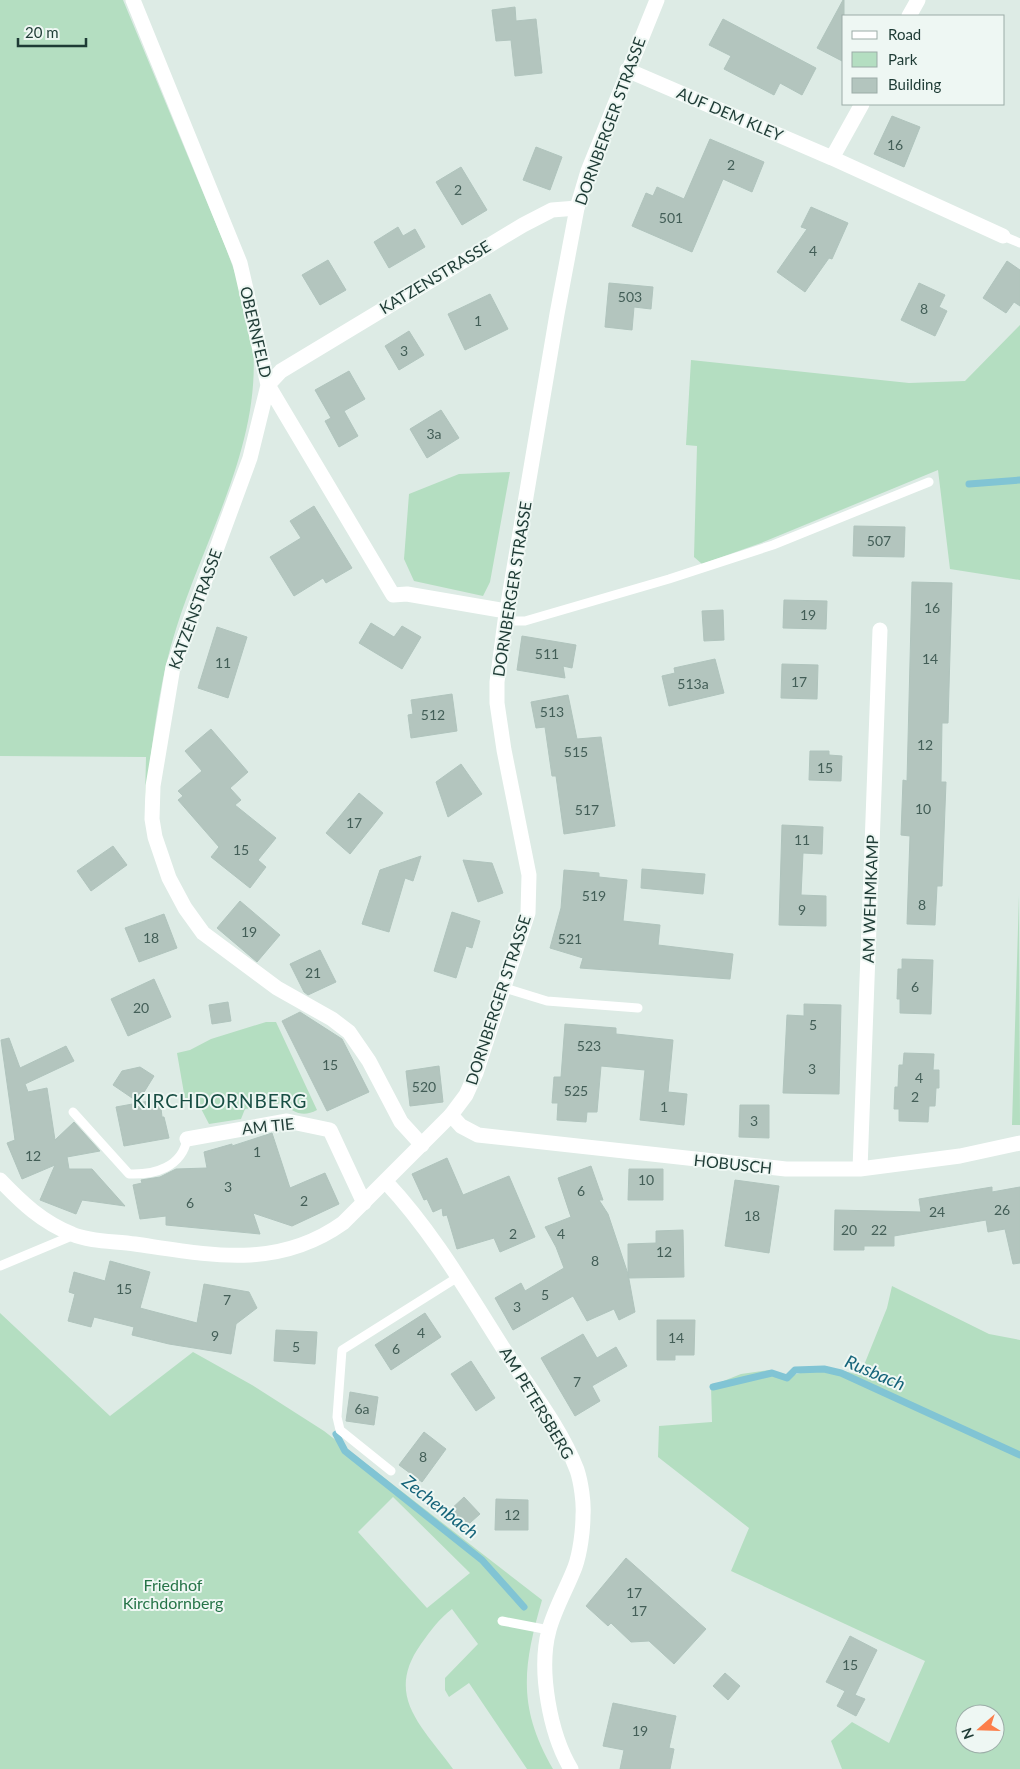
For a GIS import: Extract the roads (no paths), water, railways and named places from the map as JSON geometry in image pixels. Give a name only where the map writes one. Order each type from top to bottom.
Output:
[{"type":"street","name":"OBERNFELD","points":[[133,0],[240,263],[268,385],[393,595],[407,594],[506,616]]},
{"type":"street","name":"DORNBERGER STRASSE","points":[[74,1236],[227,1256],[262,1255],[304,1246],[326,1236],[343,1223],[386,1182],[451,1116],[466,1095],[476,1074],[528,913],[529,875],[504,750],[497,703],[498,664],[506,616],[557,314],[577,208],[588,170],[657,0]]},
{"type":"street","points":[[910,15],[918,0]]},
{"type":"street","name":"AUF DEM KLEY","points":[[627,70],[832,158],[1003,236]]},
{"type":"street","points":[[832,158],[861,105]]},
{"type":"street","name":"KATZENSTRASSE","points":[[422,1145],[401,1122],[369,1061],[349,1032],[332,1019],[277,988],[203,934],[185,908],[169,878],[155,837],[152,819],[153,786],[172,667],[250,458],[268,385],[281,371],[523,225],[552,210],[577,208]]},
{"type":"street","name":"AM WEHMKAMP","points":[[860,1169],[880,630]]},
{"type":"street","name":"HOBUSCH","points":[[451,1116],[461,1126],[478,1135],[786,1169],[860,1169],[960,1156],[1020,1143]]},
{"type":"street","name":"AM TIE","points":[[187,1139],[287,1121],[330,1130],[364,1203]]},
{"type":"street","points":[[0,1180],[23,1205],[38,1216],[74,1236]]},
{"type":"street","name":"AM PETERSBERG","points":[[386,1182],[415,1215],[458,1277],[552,1422],[578,1472],[584,1514],[576,1565],[549,1630],[545,1663],[547,1693],[560,1748],[571,1769]]},
{"type":"lane","points":[[1003,236],[1020,243]]},
{"type":"lane","points":[[506,616],[525,621],[702,569],[773,546],[929,482]]},
{"type":"lane","points":[[505,988],[547,1001],[638,1008]]},
{"type":"lane","points":[[73,1112],[129,1174],[139,1174],[170,1166],[180,1159],[185,1150],[187,1139]]},
{"type":"lane","points":[[0,1266],[74,1236]]},
{"type":"lane","points":[[391,1471],[340,1430],[337,1417],[342,1350],[458,1277]]},
{"type":"lane","points":[[502,1621],[549,1630]]},
{"type":"waterway","points":[[969,484],[1020,480]]},
{"type":"waterway","name":"Rusbach","points":[[713,1387],[772,1373],[787,1378],[795,1370],[824,1369],[841,1373],[1020,1455]]},
{"type":"waterway","name":"Zechenbach","points":[[336,1434],[345,1451],[482,1560],[524,1607]]},
{"type":"district","name":"KIRCHDORNBERG","points":[[220,1101]]},
{"type":"park label","name":"Friedhof Kirchdornberg","points":[[173,1594]]}]
